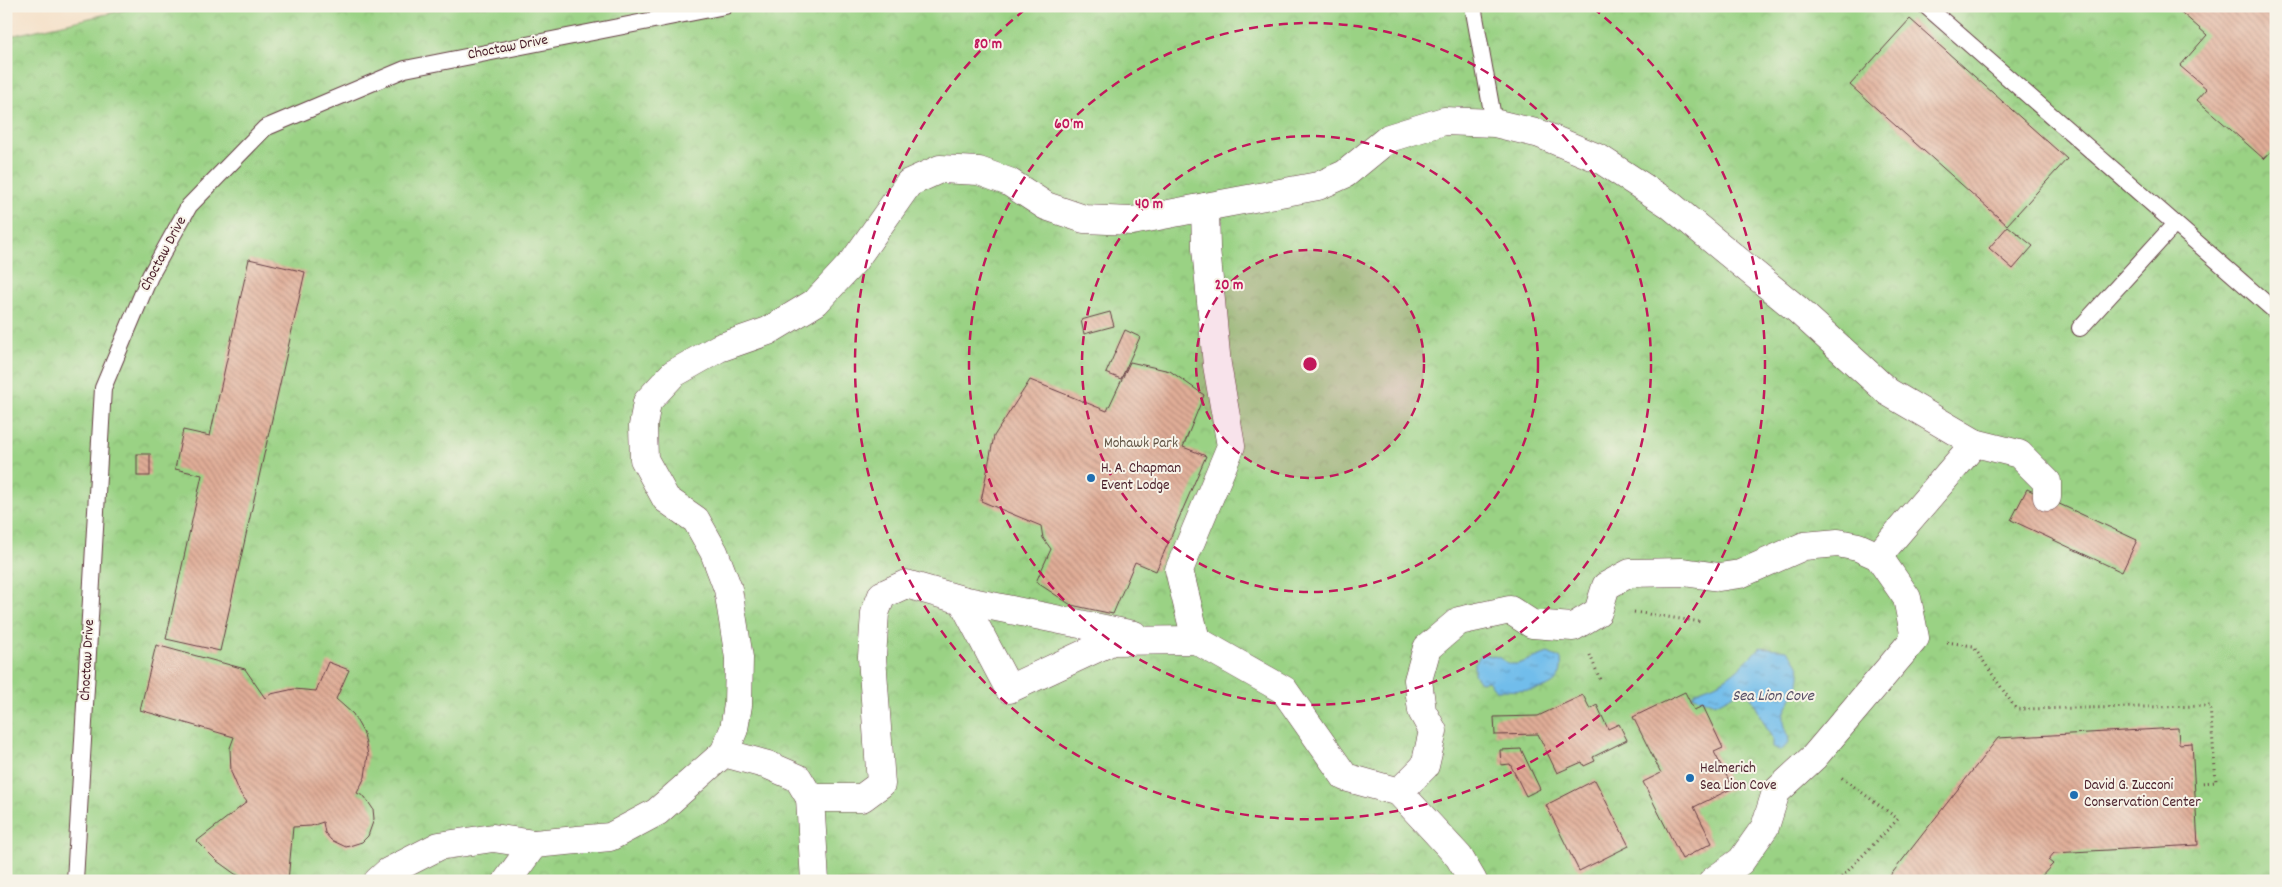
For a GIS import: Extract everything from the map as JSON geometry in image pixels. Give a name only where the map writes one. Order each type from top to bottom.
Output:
[{"type":"street","points":[[390,878],[439,846],[493,838],[534,844],[610,837],[657,812],[724,753],[734,729],[738,705],[739,658],[728,590],[714,552],[696,520],[666,499],[644,459],[642,426],[647,402],[673,374],[719,348],[768,331],[816,302],[854,261],[909,183],[940,169],[978,171],[1009,182],[1046,206],[1084,219],[1132,221],[1318,186],[1346,174],[1389,138],[1444,121],[1494,123],[1540,134],[1600,160],[1669,204],[1798,310],[1888,392],[1975,443],[2019,454],[2047,482],[2047,497]]},
{"type":"street","points":[[1196,640],[1179,570],[1231,446],[1217,365],[1206,248],[1205,207]]},
{"type":"street","points":[[1878,556],[1975,443]]},
{"type":"street","points":[[1399,792],[1425,766],[1433,731],[1422,711],[1418,680],[1427,648],[1458,621],[1510,610],[1532,624],[1573,627],[1598,612],[1606,586],[1630,572],[1683,572],[1719,577],[1740,574],[1804,546],[1830,544],[1858,547],[1878,556],[1907,598],[1915,638],[1814,757],[1776,792],[1765,827],[1741,861],[1713,881]]},
{"type":"street","points":[[810,798],[862,798],[880,784],[872,656],[875,613],[882,595],[906,584],[962,600],[1159,640]]},
{"type":"street","points":[[962,600],[1009,689],[1112,641],[1196,640],[1284,690],[1345,777],[1399,792],[1459,857],[1473,881]]},
{"type":"street","points":[[724,753],[768,765],[798,778],[810,798],[815,881]]},
{"type":"street","points":[[507,881],[534,844]]},
{"type":"lane","name":"Choctaw Drive","points":[[75,881],[103,388],[150,276],[189,206],[265,128],[404,68],[725,6]]},
{"type":"lane","points":[[1473,6],[1494,123]]},
{"type":"lane","points":[[1926,6],[2276,312]]},
{"type":"lane","points":[[2080,328],[2175,224]]},
{"type":"path","points":[[1598,612],[1644,612],[1701,622]]},
{"type":"path","points":[[1915,638],[1973,646],[2016,709],[2210,706],[2216,782],[2200,783]]},
{"type":"path","points":[[1814,757],[1898,819],[1838,881]]},
{"type":"green space","name":"Mohawk Park","points":[[142,6],[2276,6],[2276,881],[6,881],[6,37]]},
{"type":"water","name":"Sea Lion Cove","points":[[1760,647],[1787,650],[1799,669],[1800,675],[1797,687],[1784,714],[1785,727],[1789,739],[1785,747],[1780,751],[1772,747],[1772,738],[1749,693],[1742,690],[1715,704],[1692,695],[1729,676]]},
{"type":"water","points":[[1548,653],[1561,659],[1561,671],[1557,680],[1549,686],[1540,689],[1496,690],[1488,681],[1480,682],[1474,674],[1474,664],[1482,654],[1498,657],[1509,664],[1518,664]]},
{"type":"building","points":[[2174,6],[2276,6],[2276,150],[2274,148],[2264,159],[2197,100],[2207,89],[2180,66],[2207,35]]},
{"type":"building","points":[[1910,19],[2067,159],[2007,225],[1850,85]]},
{"type":"building","points":[[2008,226],[2033,246],[2013,269],[1989,248]]},
{"type":"building","points":[[249,259],[305,272],[220,651],[166,639],[202,475],[175,469],[183,430],[210,436]]},
{"type":"building","points":[[1110,312],[1114,326],[1084,334],[1081,320]]},
{"type":"building","points":[[1125,330],[1140,337],[1121,379],[1106,373]]},
{"type":"building","name":"H. A. Chapman Event Lodge","points":[[1130,362],[1170,371],[1204,395],[1183,447],[1206,456],[1156,571],[1135,562],[1113,614],[1071,605],[1036,582],[1051,549],[1043,538],[1041,526],[981,501],[994,436],[1030,380],[1107,411]]},
{"type":"building","points":[[137,454],[150,454],[150,476],[137,476]]},
{"type":"building","points":[[2027,489],[2137,540],[2122,572],[2011,520]]},
{"type":"building","points":[[156,645],[245,669],[265,698],[271,694],[294,689],[316,691],[328,662],[349,670],[336,699],[353,714],[364,734],[368,755],[365,777],[357,793],[365,797],[373,809],[374,819],[368,836],[362,842],[346,847],[331,840],[325,833],[323,822],[311,826],[293,827],[288,881],[251,881],[235,874],[217,861],[197,841],[247,802],[240,793],[231,772],[230,748],[234,737],[140,710]]},
{"type":"building","name":"Helmerich Sea Lion Cove","points":[[1685,692],[1694,710],[1703,706],[1723,748],[1714,752],[1733,788],[1694,807],[1712,843],[1682,859],[1643,782],[1661,773],[1633,717]]},
{"type":"building","points":[[1583,695],[1590,709],[1597,705],[1608,729],[1619,724],[1627,740],[1593,757],[1595,761],[1584,766],[1582,762],[1557,773],[1538,734],[1495,735],[1494,717],[1538,716]]},
{"type":"building","name":"David G. Zucconi Conservation Center","points":[[2178,728],[2179,744],[2192,743],[2198,845],[2054,853],[2048,860],[2053,864],[2037,881],[1886,881],[1998,738]]},
{"type":"building","points":[[1521,749],[1540,789],[1526,796],[1510,764],[1501,765],[1500,750]]},
{"type":"building","points":[[1595,780],[1629,846],[1579,871],[1546,805]]},
{"type":"place","name":"H. A. Chapman Event Lodge","points":[[1091,478]]},
{"type":"place","name":"Helmerich Sea Lion Cove","points":[[1690,778]]},
{"type":"place","name":"David G. Zucconi Conservation Center","points":[[2074,795]]}]
